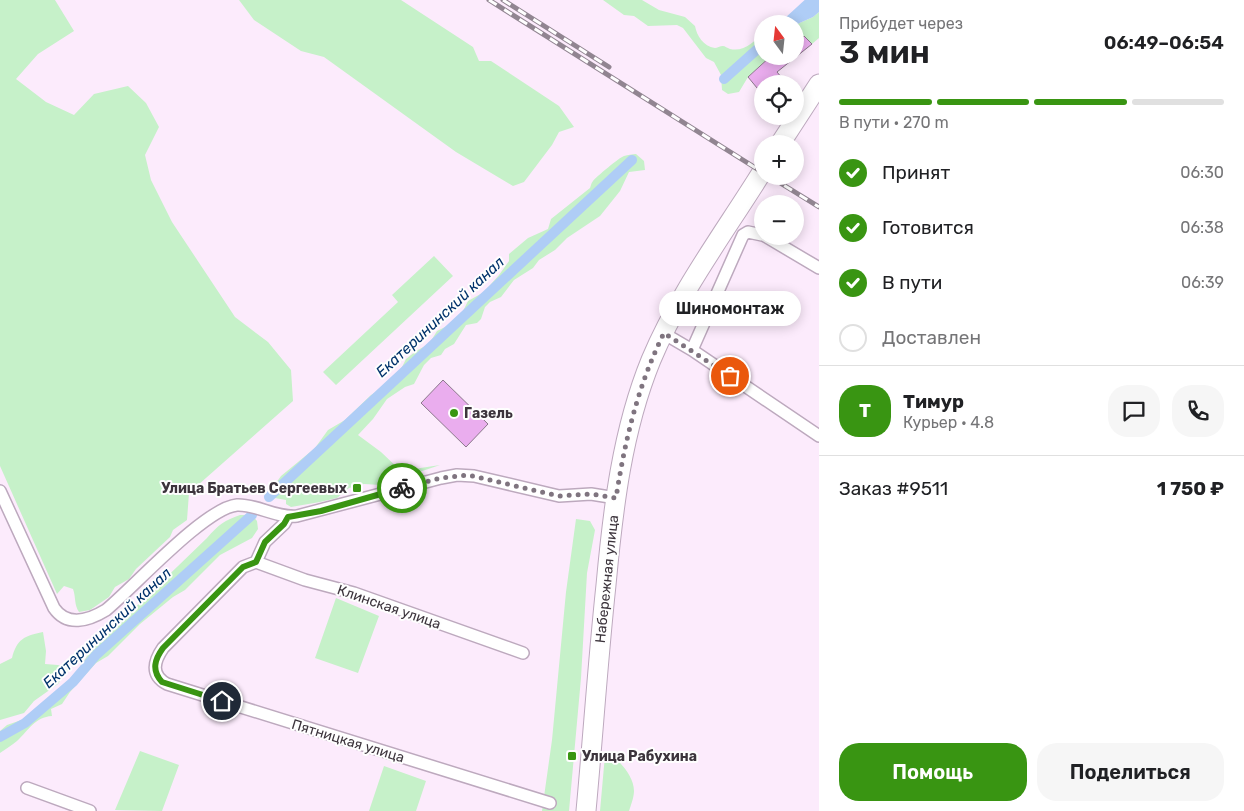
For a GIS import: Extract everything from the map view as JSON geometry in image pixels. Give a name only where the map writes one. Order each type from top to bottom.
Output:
[{"type":"main road","points":[[786,135],[819,84]]},
{"type":"main road","name":"Набережная улица","points":[[586,811],[601,630],[616,498],[631,418],[646,372],[678,306],[754,185]]},
{"type":"street","points":[[692,350],[743,236],[748,232],[754,234]]},
{"type":"street","points":[[779,245],[819,268]]},
{"type":"street","points":[[664,333],[819,436]]},
{"type":"street","points":[[0,491],[54,608],[60,616],[69,620],[82,621],[95,617],[119,600],[202,522],[225,508],[236,505],[288,517],[321,511],[416,484],[457,475],[474,476],[559,496],[591,494],[616,498]]},
{"type":"street","points":[[256,562],[265,542],[284,524],[288,517]]},
{"type":"street","name":"Клинская улица","points":[[256,562],[305,580],[354,593],[523,653]]},
{"type":"street","name":"Пятницкая улица","points":[[256,562],[243,567],[163,648],[156,658],[154,668],[159,678],[167,684],[550,803]]},
{"type":"street","points":[[27,788],[90,811]]},
{"type":"green space","points":[[0,0],[55,0],[74,31],[38,54],[16,79],[46,102],[74,115],[94,94],[128,86],[146,103],[159,127],[145,155],[151,180],[172,222],[235,317],[268,342],[291,370],[293,401],[189,493],[187,520],[173,530],[170,537],[136,569],[129,579],[115,587],[109,597],[90,610],[79,612],[76,607],[73,589],[64,586],[57,594],[0,466]]},
{"type":"green space","points":[[239,0],[401,0],[473,47],[479,61],[491,61],[559,106],[574,127],[559,132],[552,145],[524,182],[513,186],[456,152],[324,57],[301,51],[254,20]]},
{"type":"green space","points":[[603,0],[642,0],[659,10],[685,17],[695,26],[699,37],[704,43],[711,47],[723,46],[735,50],[744,48],[754,41],[754,65],[761,65],[748,77],[739,92],[728,94],[722,90],[721,75],[714,62],[706,58],[683,28],[677,25],[648,26],[634,16],[624,15]]},
{"type":"green space","points":[[819,12],[819,38],[812,44],[804,44],[804,21]]},
{"type":"green space","points":[[636,154],[644,161],[645,170],[629,172],[620,191],[600,216],[567,238],[555,250],[539,260],[533,268],[514,280],[501,297],[490,302],[485,307],[481,319],[477,323],[466,325],[454,344],[445,349],[441,355],[431,358],[424,365],[414,384],[405,387],[387,399],[373,419],[358,435],[381,452],[401,471],[440,465],[381,485],[364,484],[349,488],[337,498],[320,502],[291,507],[286,504],[286,500],[269,497],[268,494],[281,476],[315,448],[328,430],[345,420],[371,395],[383,388],[400,371],[406,359],[429,344],[437,331],[453,323],[461,315],[468,301],[484,292],[509,261],[509,254],[528,238],[548,229],[551,219],[590,188],[595,179],[613,163],[624,156]]},
{"type":"green space","points":[[434,256],[453,276],[336,385],[323,372],[398,302],[392,295]]},
{"type":"green space","points":[[240,515],[252,515],[257,521],[258,529],[252,538],[220,555],[185,590],[173,597],[140,624],[108,656],[96,663],[70,692],[62,704],[51,709],[52,716],[37,721],[17,741],[0,753],[0,731],[7,725],[27,718],[61,690],[74,676],[91,650],[218,526]]},
{"type":"green space","points":[[576,519],[590,521],[595,530],[587,573],[581,678],[569,811],[542,811],[552,740],[566,592]]},
{"type":"green space","points":[[336,598],[379,616],[358,673],[315,658]]},
{"type":"green space","points":[[43,632],[46,651],[45,664],[58,665],[69,669],[58,684],[34,701],[24,713],[0,720],[0,664],[12,658],[16,646],[22,639]]},
{"type":"green space","points":[[140,751],[179,765],[162,811],[115,810]]},
{"type":"green space","points":[[610,754],[618,761],[632,780],[634,793],[629,811],[600,811],[605,755]]},
{"type":"green space","points":[[384,766],[426,781],[416,811],[369,811]]},
{"type":"water","points":[[814,0],[819,0],[819,12],[813,17],[804,21],[804,15],[794,15],[802,11]]},
{"type":"building","points":[[804,36],[812,44],[804,50]]},
{"type":"building","points":[[761,65],[786,65],[777,72],[780,75],[754,75],[754,84],[748,77]]},
{"type":"building","name":"Газель","points":[[443,380],[488,424],[466,447],[421,403]]},
{"type":"waterway","name":"Екатерининский канал","points":[[796,15],[812,0]]},
{"type":"waterway","name":"Екатерининский канал","points":[[724,79],[754,52]]},
{"type":"waterway","name":"Екатерининский канал","points":[[269,497],[632,160]]},
{"type":"waterway","name":"Екатерининский канал","points":[[0,737],[25,723],[73,682],[96,655],[252,515]]},
{"type":"railway","points":[[489,0],[754,167]]},
{"type":"railway","points":[[503,0],[609,67]]},
{"type":"railway","points":[[784,185],[819,207]]},
{"type":"way so far","points":[[402,488],[441,478],[468,475],[549,495],[591,494],[616,498],[631,418],[646,372],[664,333],[730,376]]},
{"type":"place","name":"Шиномонтаж","points":[[730,376]]},
{"type":"place","name":"Газель","points":[[454,413]]},
{"type":"place","name":"Улица Братьев Сергеевых","points":[[357,488]]},
{"type":"place","name":"Улица Рабухина","points":[[572,756]]},
{"type":"route","points":[[222,701],[162,682],[154,668],[156,658],[163,648],[243,567],[256,562],[265,542],[284,524],[288,517],[321,511],[402,488]]}]
